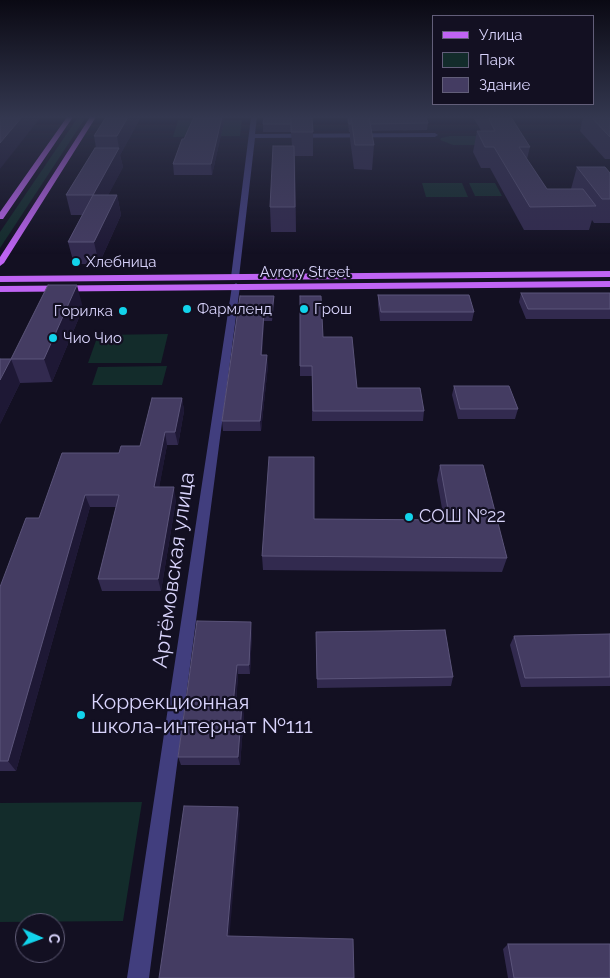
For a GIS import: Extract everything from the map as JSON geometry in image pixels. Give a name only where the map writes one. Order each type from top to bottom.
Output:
[{"type":"main road","points":[[0,217],[38,163]]},
{"type":"main road","points":[[0,263],[64,163]]},
{"type":"main road","name":"Avrory Street","points":[[0,290],[235,282],[610,274]]},
{"type":"main road","name":"Avrory Street","points":[[0,279],[610,284]]},
{"type":"street","name":"Артёмовская улица","points":[[138,978],[235,282],[249,163]]},
{"type":"green space","points":[[47,163],[56,163],[0,248],[0,232]]},
{"type":"green space","points":[[422,183],[462,183],[468,197],[426,197]]},
{"type":"green space","points":[[469,183],[495,183],[502,196],[475,196]]},
{"type":"green space","points":[[168,334],[161,363],[88,363],[98,335]]},
{"type":"green space","points":[[167,366],[162,385],[92,385],[98,367]]},
{"type":"green space","points":[[142,802],[123,921],[65,921],[65,913],[15,913],[15,922],[0,922],[0,803]]},
{"type":"building","points":[[86,163],[111,163],[93,195],[66,195]]},
{"type":"building","points":[[173,163],[211,163],[211,164]]},
{"type":"building","points":[[272,163],[294,163],[295,207],[270,207]]},
{"type":"building","points":[[503,163],[529,163],[547,189],[583,189],[596,206],[530,207]]},
{"type":"building","points":[[577,167],[605,167],[610,173],[610,199],[602,199]]},
{"type":"building","points":[[93,195],[117,195],[94,242],[68,242]]},
{"type":"building","points":[[48,285],[77,285],[44,359],[11,359]]},
{"type":"building","points":[[521,293],[610,293],[610,309],[528,309]]},
{"type":"building","points":[[378,295],[469,295],[474,312],[381,312]]},
{"type":"building","points":[[240,296],[274,296],[272,312],[264,312],[261,355],[267,355],[260,421],[222,421]]},
{"type":"building","points":[[300,296],[321,296],[323,337],[352,337],[357,388],[420,388],[424,411],[313,411],[312,366],[300,366]]},
{"type":"building","points":[[0,359],[11,359],[0,380]]},
{"type":"building","points":[[454,386],[509,386],[518,409],[460,409]]},
{"type":"building","points":[[152,398],[182,398],[175,432],[165,432],[154,487],[174,487],[158,579],[98,579],[119,495],[85,495],[8,761],[0,761],[0,587],[26,518],[39,518],[62,453],[119,453],[121,446],[140,446]]},
{"type":"building","points":[[269,457],[314,457],[314,519],[450,520],[440,465],[483,465],[507,558],[262,556]]},
{"type":"building","points":[[197,621],[251,622],[249,665],[237,665],[233,705],[242,705],[238,757],[178,757]]},
{"type":"building","points":[[445,630],[453,677],[317,679],[316,632]]},
{"type":"building","points":[[610,634],[610,677],[525,678],[514,636]]},
{"type":"building","points":[[184,806],[238,807],[227,936],[353,939],[354,978],[159,978]]},
{"type":"building","points":[[508,944],[610,944],[610,978],[514,978]]},
{"type":"place","name":"Хлебница","points":[[76,262]]},
{"type":"place","name":"Фармленд","points":[[187,309]]},
{"type":"place","name":"Грош","points":[[304,309]]},
{"type":"place","name":"Горилка","points":[[123,311]]},
{"type":"place","name":"Чио Чио","points":[[53,338]]},
{"type":"place","name":"СОШ №22","points":[[409,517]]},
{"type":"place","name":"Коррекционная школа-интернат №111","points":[[81,715]]}]
